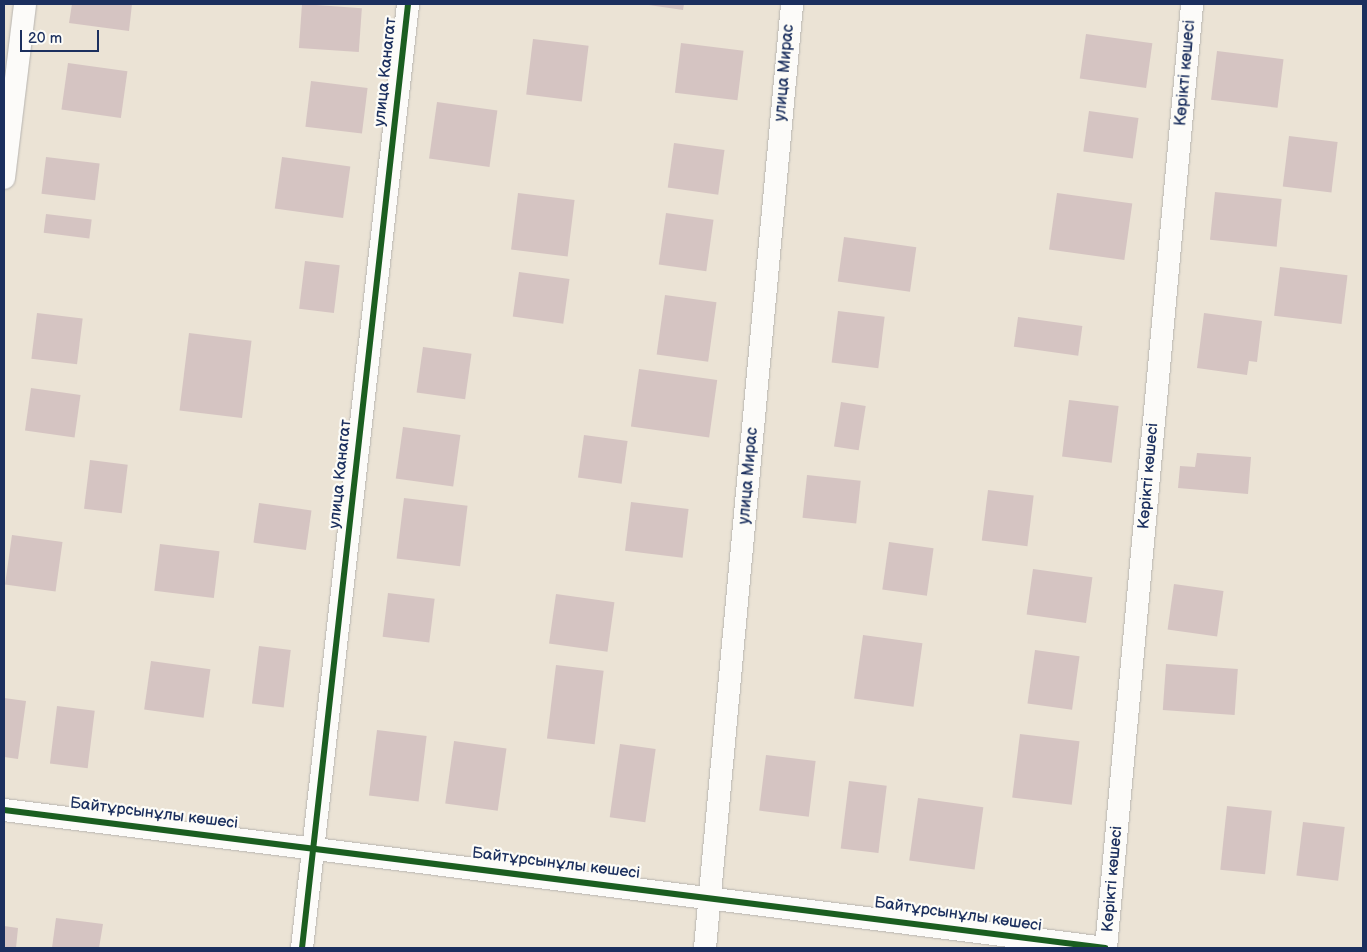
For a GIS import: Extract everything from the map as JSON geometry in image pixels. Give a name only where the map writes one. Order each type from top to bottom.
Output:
[{"type":"street","points":[[4,178],[25,4]]},
{"type":"street","name":"улица Канагат","points":[[302,948],[408,4]]},
{"type":"street","name":"улица Мирас","points":[[705,948],[792,4]]},
{"type":"street","name":"Көрікті көшесі","points":[[1106,948],[1192,4]]},
{"type":"street","name":"Байтұрсынұлы көшесі","points":[[4,810],[711,896],[1106,948]]},
{"type":"building","points":[[72,4],[132,4],[129,31],[69,23]]},
{"type":"building","points":[[302,4],[362,8],[359,52],[299,48]]},
{"type":"building","points":[[642,4],[684,4],[683,10]]},
{"type":"building","points":[[1086,34],[1152,43],[1146,88],[1080,79]]},
{"type":"building","points":[[533,39],[589,46],[582,101],[526,95]]},
{"type":"building","points":[[681,43],[744,51],[737,100],[675,93]]},
{"type":"building","points":[[1217,51],[1284,59],[1278,108],[1211,100]]},
{"type":"building","points":[[68,63],[127,71],[121,118],[61,110]]},
{"type":"building","points":[[311,81],[368,88],[362,134],[305,127]]},
{"type":"building","points":[[437,102],[497,110],[489,167],[429,158]]},
{"type":"building","points":[[1089,111],[1139,118],[1133,159],[1083,152]]},
{"type":"building","points":[[1289,136],[1338,142],[1331,193],[1283,187]]},
{"type":"building","points":[[674,143],[725,150],[718,195],[668,188]]},
{"type":"building","points":[[46,157],[100,164],[95,200],[41,194]]},
{"type":"building","points":[[282,157],[350,167],[343,218],[275,208]]},
{"type":"building","points":[[1215,192],[1282,199],[1277,247],[1210,240]]},
{"type":"building","points":[[518,193],[575,200],[568,257],[511,250]]},
{"type":"building","points":[[1057,193],[1132,204],[1124,260],[1049,249]]},
{"type":"building","points":[[666,213],[714,220],[706,271],[659,264]]},
{"type":"building","points":[[46,214],[92,220],[89,238],[44,233]]},
{"type":"building","points":[[844,237],[916,247],[910,292],[838,282]]},
{"type":"building","points":[[305,261],[340,265],[334,313],[299,309]]},
{"type":"building","points":[[1280,267],[1347,275],[1342,324],[1274,316]]},
{"type":"building","points":[[519,272],[570,279],[563,324],[513,317]]},
{"type":"building","points":[[665,295],[716,302],[708,362],[657,354]]},
{"type":"building","points":[[838,311],[885,317],[878,368],[832,363]]},
{"type":"building","points":[[37,313],[83,319],[77,364],[31,359]]},
{"type":"building","points":[[1204,313],[1262,321],[1257,362],[1249,361],[1247,375],[1197,368]]},
{"type":"building","points":[[1018,317],[1082,326],[1078,356],[1014,347]]},
{"type":"building","points":[[189,333],[252,341],[242,418],[179,410]]},
{"type":"building","points":[[423,347],[472,354],[465,399],[417,393]]},
{"type":"building","points":[[639,369],[717,380],[709,437],[631,426]]},
{"type":"building","points":[[31,388],[81,395],[75,438],[25,431]]},
{"type":"building","points":[[1069,400],[1119,406],[1112,463],[1062,457]]},
{"type":"building","points":[[841,402],[866,406],[859,450],[834,446]]},
{"type":"building","points":[[403,427],[460,435],[453,487],[396,478]]},
{"type":"building","points":[[584,435],[628,441],[622,484],[578,478]]},
{"type":"building","points":[[1197,453],[1251,457],[1248,494],[1178,488],[1180,466],[1195,467]]},
{"type":"building","points":[[90,460],[128,465],[122,513],[84,509]]},
{"type":"building","points":[[807,475],[861,481],[856,523],[803,518]]},
{"type":"building","points":[[988,490],[1034,496],[1027,546],[982,541]]},
{"type":"building","points":[[404,498],[468,506],[460,566],[397,559]]},
{"type":"building","points":[[631,502],[689,509],[683,558],[625,551]]},
{"type":"building","points":[[259,503],[311,510],[306,550],[253,543]]},
{"type":"building","points":[[12,535],[63,542],[56,592],[5,585]]},
{"type":"building","points":[[889,542],[934,548],[927,596],[882,590]]},
{"type":"building","points":[[160,544],[220,551],[214,598],[154,591]]},
{"type":"building","points":[[1033,569],[1092,577],[1086,623],[1027,615]]},
{"type":"building","points":[[1174,584],[1224,591],[1217,637],[1168,630]]},
{"type":"building","points":[[388,593],[435,599],[429,642],[383,637]]},
{"type":"building","points":[[556,594],[614,602],[607,652],[549,644]]},
{"type":"building","points":[[863,635],[922,643],[914,707],[854,698]]},
{"type":"building","points":[[259,646],[291,650],[284,707],[252,704]]},
{"type":"building","points":[[1035,650],[1080,656],[1072,710],[1027,703]]},
{"type":"building","points":[[151,661],[210,669],[204,718],[144,710]]},
{"type":"building","points":[[1166,664],[1238,669],[1235,715],[1163,710]]},
{"type":"building","points":[[556,665],[604,671],[595,744],[547,738]]},
{"type":"building","points":[[4,698],[26,701],[18,759],[4,757]]},
{"type":"building","points":[[57,706],[95,711],[88,768],[50,764]]},
{"type":"building","points":[[377,730],[427,736],[419,802],[369,796]]},
{"type":"building","points":[[1020,734],[1080,741],[1072,805],[1012,798]]},
{"type":"building","points":[[454,741],[506,748],[498,811],[445,803]]},
{"type":"building","points":[[620,744],[656,749],[645,822],[610,817]]},
{"type":"building","points":[[766,755],[816,761],[809,817],[759,811]]},
{"type":"building","points":[[849,781],[887,786],[878,853],[841,848]]},
{"type":"building","points":[[918,798],[983,807],[975,870],[909,860]]},
{"type":"building","points":[[1227,806],[1272,811],[1265,874],[1220,870]]},
{"type":"building","points":[[1303,822],[1345,827],[1338,881],[1296,876]]},
{"type":"building","points":[[56,918],[103,924],[99,948],[52,948]]},
{"type":"building","points":[[4,926],[18,928],[16,948],[4,948]]},
{"type":"cycle path","points":[[302,948],[408,4]]},
{"type":"cycle path","points":[[4,810],[1105,948]]}]
